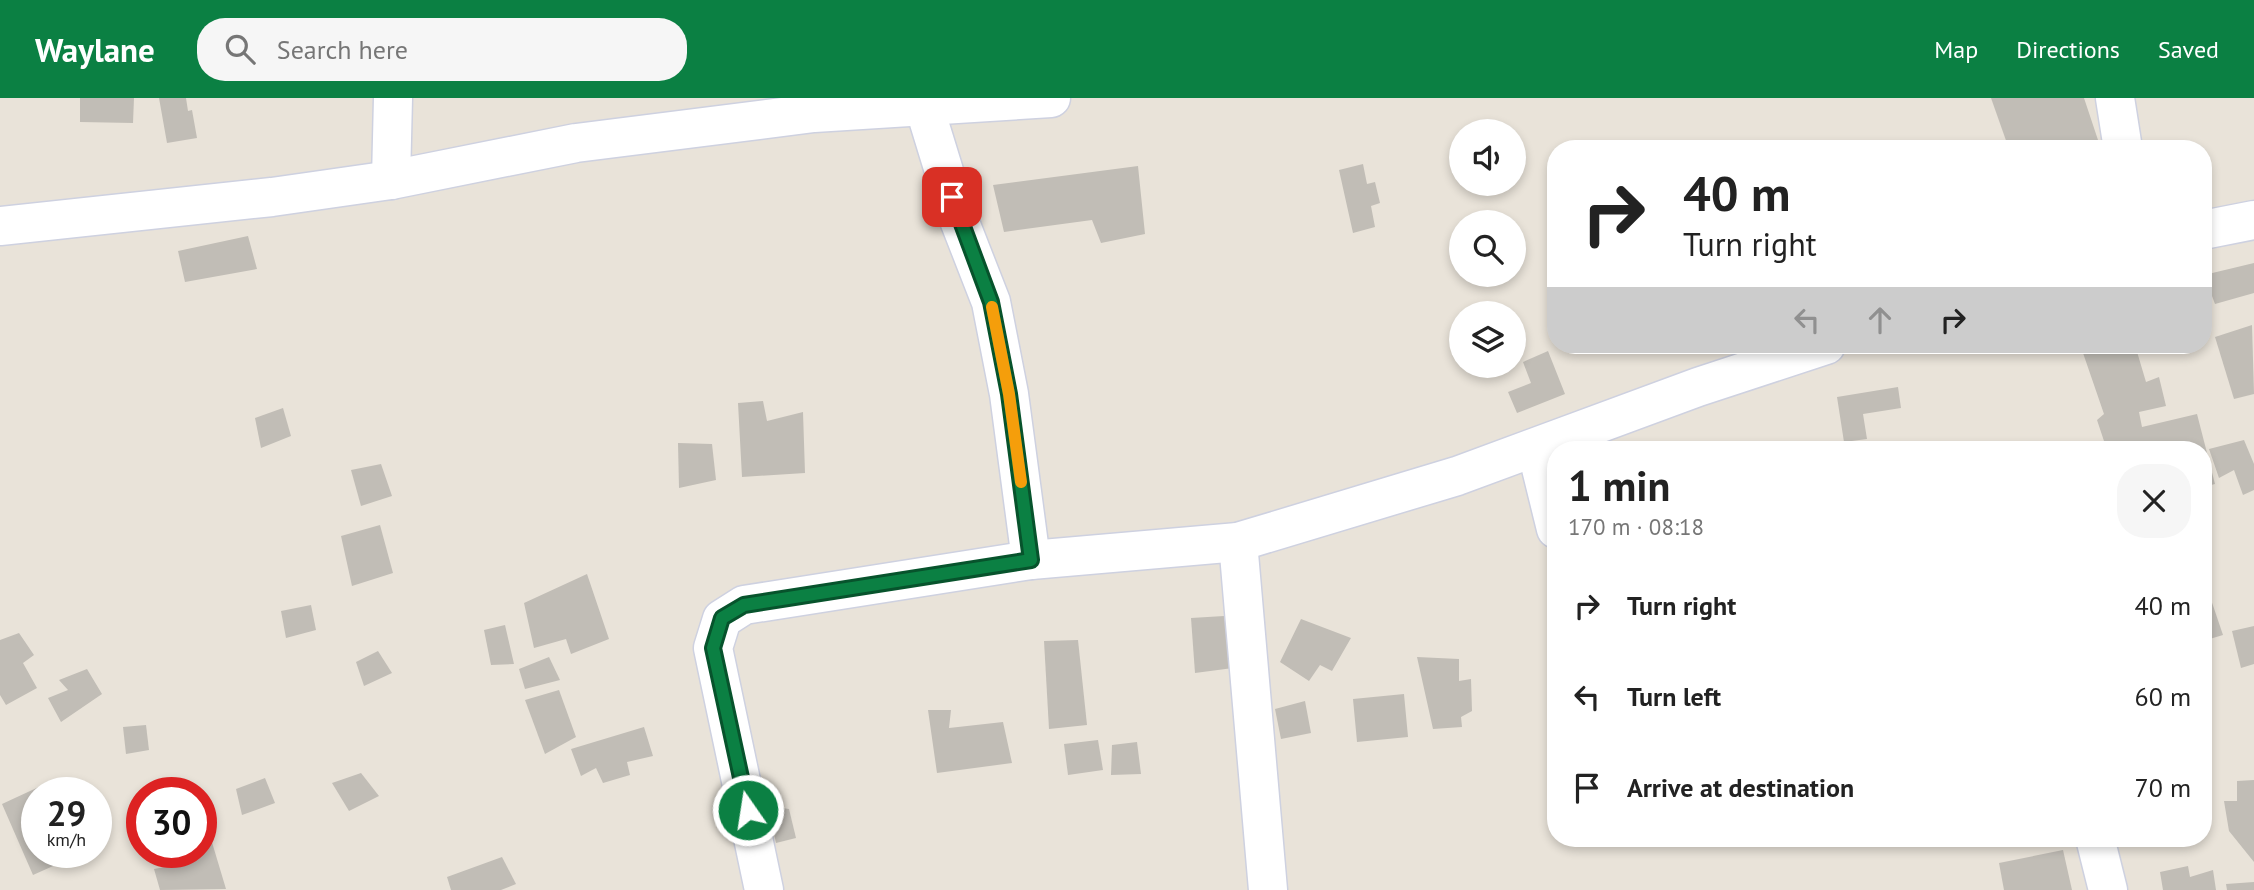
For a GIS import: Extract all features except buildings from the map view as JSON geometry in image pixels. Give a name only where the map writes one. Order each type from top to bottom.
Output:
[{"type":"street","points":[[391,180],[393,98]]},
{"type":"street","points":[[0,226],[272,197],[391,180],[576,143],[814,113],[1051,98]]},
{"type":"street","points":[[2115,98],[2122,140]]},
{"type":"street","points":[[924,106],[959,220],[991,302],[1009,394],[1031,560]]},
{"type":"street","points":[[2212,228],[2254,220]]},
{"type":"street","points":[[1555,441],[1699,387],[1799,354]]},
{"type":"street","points":[[764,890],[713,648],[722,618],[744,605],[1031,560],[1238,542],[1457,476],[1547,444]]},
{"type":"street","points":[[1536,448],[1547,493]]},
{"type":"street","points":[[1238,542],[1268,890]]},
{"type":"street","points":[[2097,847],[2108,890]]},
{"type":"slow traffic","points":[[992,307],[1009,394],[1021,482]]},
{"type":"route","points":[[748,810],[713,648],[722,618],[744,605],[1031,560],[1009,394],[991,302],[952,197]]}]
